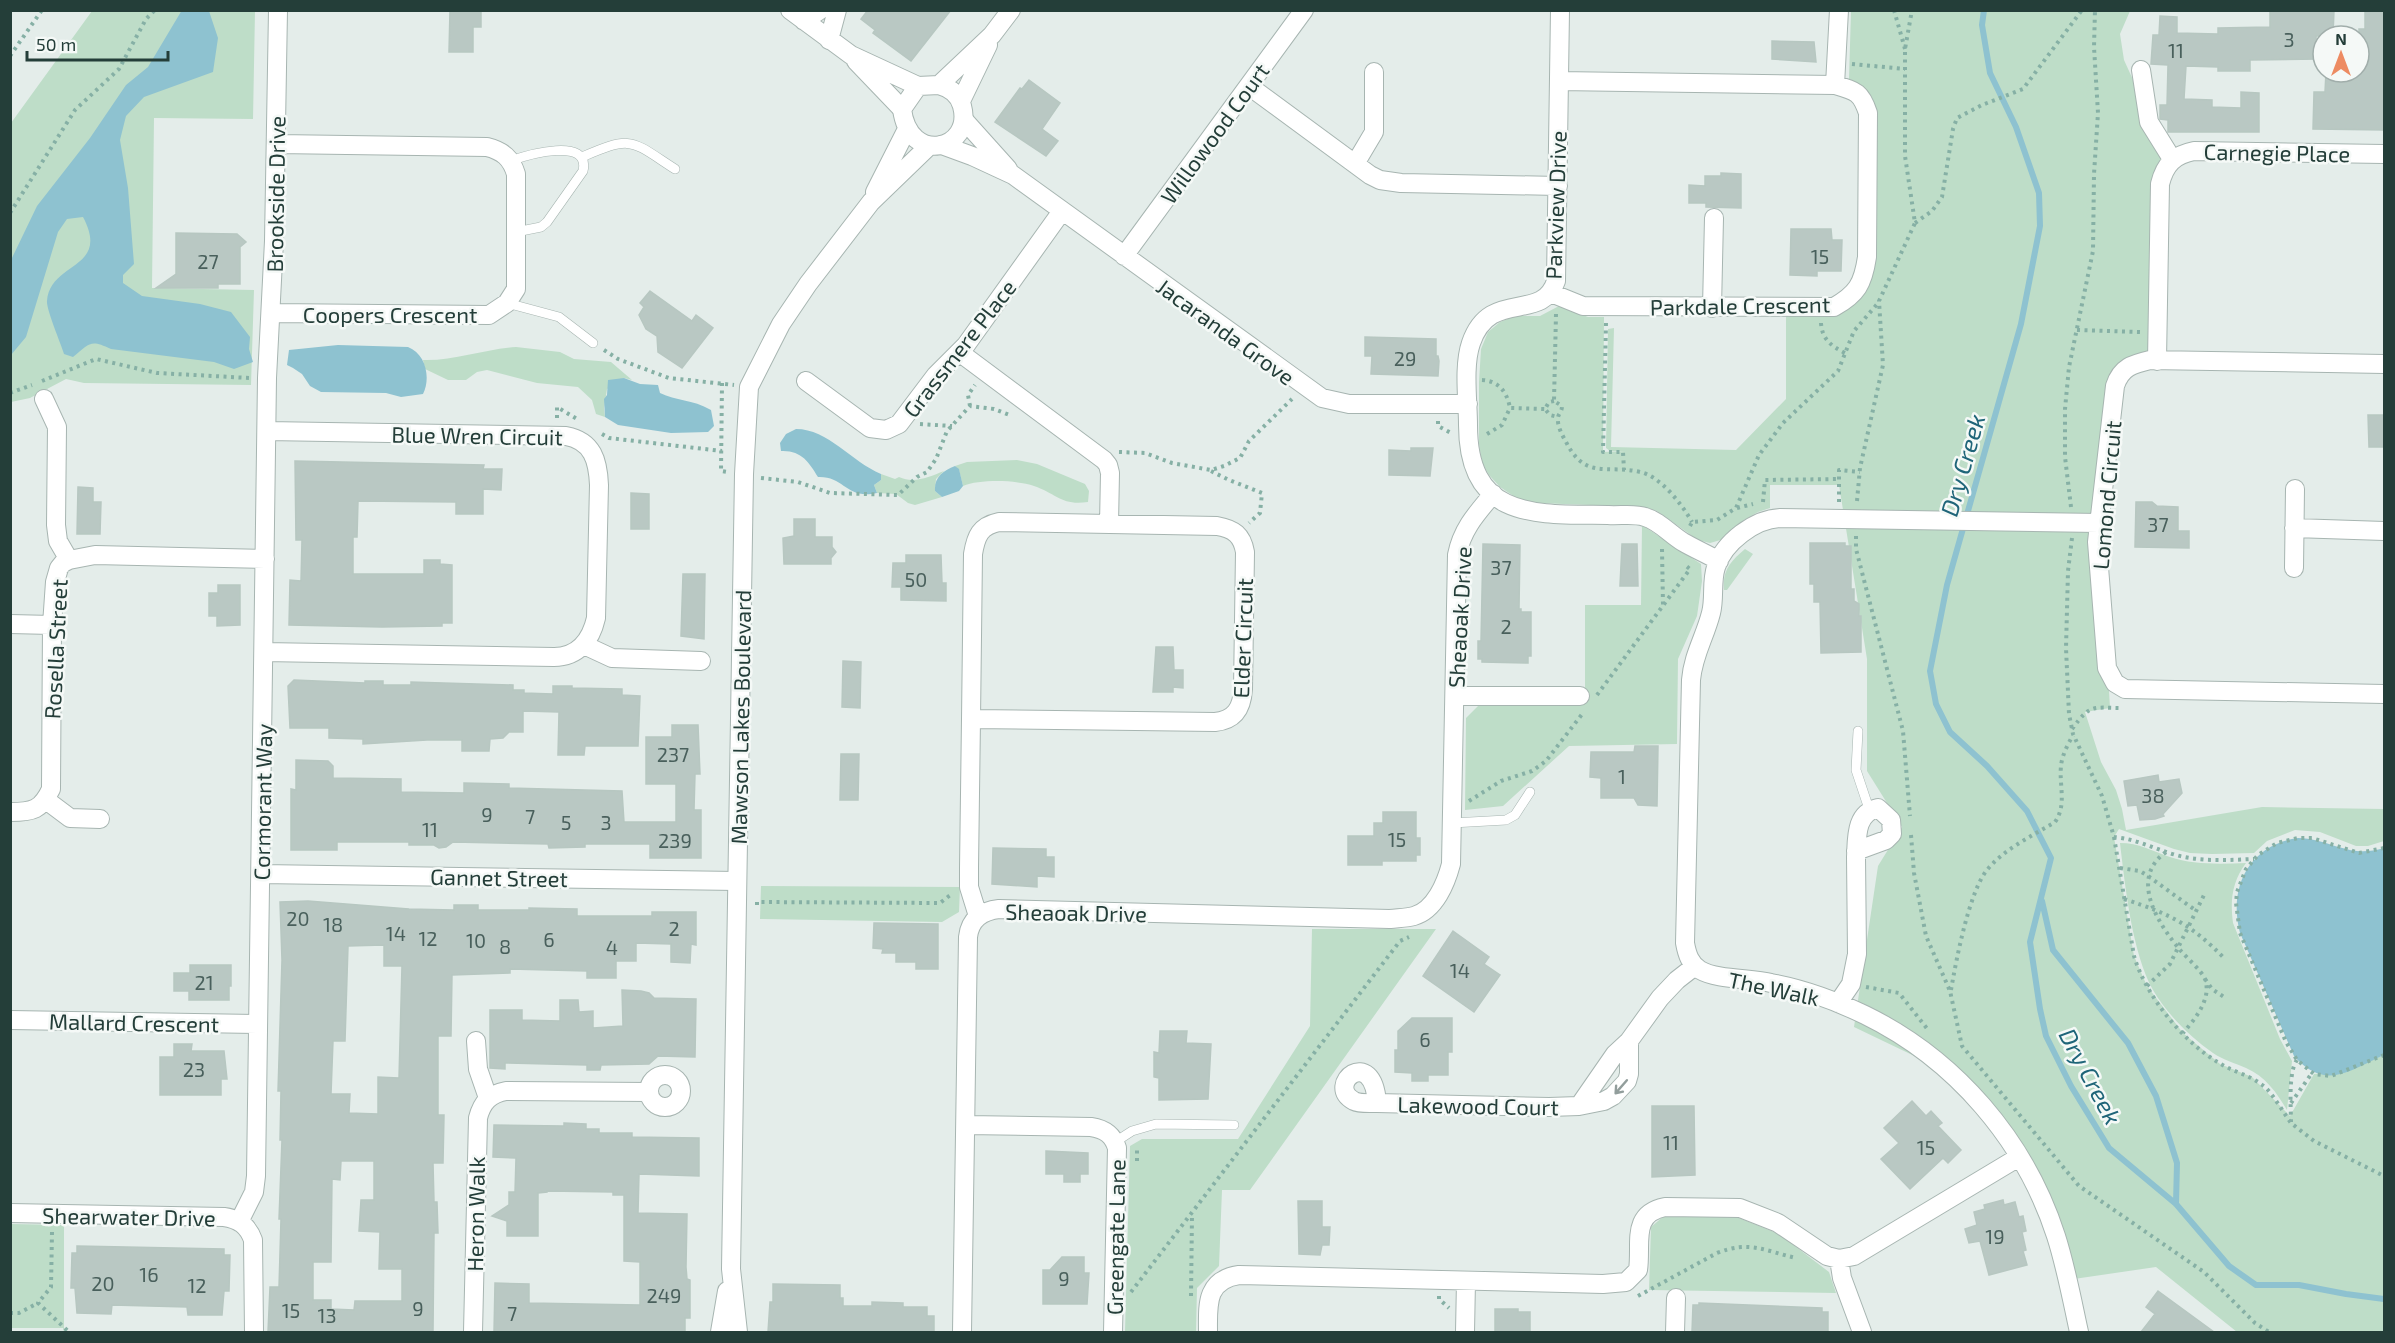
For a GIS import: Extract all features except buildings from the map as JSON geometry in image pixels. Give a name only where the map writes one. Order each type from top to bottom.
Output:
[{"type":"street","name":"Brookside Drive","points":[[267,378],[271,314],[278,10]]},
{"type":"street","points":[[797,16],[820,10]]},
{"type":"street","points":[[830,40],[837,10]]},
{"type":"street","points":[[939,85],[992,35],[1011,10]]},
{"type":"street","name":"Willowood Court","points":[[1124,256],[1304,10]]},
{"type":"street","name":"Parkview Drive","points":[[1560,10],[1557,276],[1551,293],[1540,302],[1503,308],[1485,321],[1471,343],[1468,380],[1468,437],[1471,458],[1484,484],[1493,494],[1509,505],[1535,513],[1645,517],[1681,541],[1719,561]]},
{"type":"street","points":[[1835,85],[1839,10]]},
{"type":"street","points":[[797,16],[851,55],[918,86],[939,85],[956,94],[965,114],[957,135],[936,145],[921,143],[906,129],[902,109],[851,55]]},
{"type":"street","points":[[961,101],[992,35]]},
{"type":"street","name":"Carnegie Place","points":[[2141,70],[2149,122],[2172,159]]},
{"type":"street","points":[[1355,164],[1374,132],[1374,72]]},
{"type":"street","name":"Parkdale Crescent","points":[[1551,293],[1583,306],[1833,308],[1851,297],[1864,275],[1867,258],[1868,113],[1863,97],[1853,90],[1835,85],[1559,81]]},
{"type":"street","points":[[902,109],[918,86]]},
{"type":"street","points":[[1249,86],[1380,180],[1401,183],[1558,186]]},
{"type":"street","name":"Jacaranda Grove","points":[[964,120],[1013,175]]},
{"type":"street","name":"Mawson Lakes Boulevard","points":[[871,202],[906,129]]},
{"type":"street","points":[[276,144],[487,147],[498,150],[510,161]]},
{"type":"street","name":"Jacaranda Grove","points":[[936,145],[972,156],[1013,175],[1303,387],[1322,398],[1349,404],[1468,404]]},
{"type":"street","name":"Mawson Lakes Boulevard","points":[[738,1332],[731,1269],[744,452],[749,387],[781,324],[808,284],[871,202],[936,145]]},
{"type":"street","name":"Carnegie Place","points":[[2157,361],[2160,184],[2163,171],[2172,159],[2194,151],[2385,154]]},
{"type":"street","name":"Coopers Crescent","points":[[271,314],[489,315],[507,303],[516,289],[516,174],[510,161]]},
{"type":"street","name":"Grassmere Place","points":[[806,381],[870,428],[886,430],[899,424],[936,375],[959,352],[1062,211]]},
{"type":"street","points":[[1712,308],[1714,218]]},
{"type":"street","points":[[959,352],[1108,465],[1110,473],[1109,524]]},
{"type":"street","name":"Lomond Circuit","points":[[2385,364],[2157,361],[2130,365],[2124,369],[2116,381],[2097,555],[2105,655],[2109,675],[2118,686],[2133,691],[2385,694]]},
{"type":"street","name":"Cormorant Way","points":[[239,1222],[254,1192],[256,1176],[267,378]]},
{"type":"street","name":"Rosella Street","points":[[44,399],[57,427],[56,525],[58,541],[69,560],[63,562],[56,574],[52,625],[52,776],[51,789],[46,800]]},
{"type":"street","name":"Blue Wren Circuit","points":[[267,431],[558,435],[575,438],[588,446],[595,455],[598,469],[596,618],[593,632],[584,645]]},
{"type":"street","points":[[2294,568],[2295,489]]},
{"type":"street","name":"Sheaoak Drive","points":[[962,1332],[968,937],[971,926],[978,916],[999,909],[1390,920],[1416,916],[1431,904],[1446,883],[1451,864],[1457,555],[1459,543],[1468,524],[1493,494]]},
{"type":"street","points":[[1695,966],[1687,954],[1685,943],[1692,664],[1711,616],[1715,574],[1719,561],[1743,533],[1769,519],[2099,523]]},
{"type":"street","points":[[978,916],[972,899],[969,878],[973,554],[976,537],[981,529],[999,522],[1218,526],[1238,533]]},
{"type":"street","points":[[2294,528],[2385,531]]},
{"type":"street","name":"Elder Circuit","points":[[971,718],[1215,722],[1224,721],[1232,716],[1240,709],[1243,689],[1245,552],[1244,543],[1238,533]]},
{"type":"street","points":[[69,560],[95,555],[265,559]]},
{"type":"street","points":[[10,624],[52,625]]},
{"type":"street","points":[[264,652],[561,657],[574,653],[584,645],[612,658],[701,661]]},
{"type":"street","points":[[1455,696],[1580,696]]},
{"type":"street","points":[[10,812],[26,812],[39,807],[46,800],[70,818],[100,819]]},
{"type":"street","points":[[1838,1003],[1851,984],[1857,954],[1856,851],[1859,825],[1862,816],[1869,809],[1878,808],[1886,813],[1891,820],[1892,834],[1886,840],[1856,851]]},
{"type":"street","name":"Gannet Street","points":[[261,874],[737,881]]},
{"type":"street","name":"The Walk","points":[[1695,966],[1707,973],[1800,990],[1838,1003],[1875,1020],[1936,1060],[1975,1097],[2019,1157],[2040,1194],[2062,1256],[2079,1332]]},
{"type":"street","name":"Lakewood Court","points":[[1579,1106],[1615,1054],[1629,1041],[1665,992],[1695,966]]},
{"type":"street","name":"Mallard Crescent","points":[[10,1020],[257,1024]]},
{"type":"street","points":[[477,1041],[478,1069],[488,1098],[506,1090],[649,1092]]},
{"type":"street","name":"Lakewood Court","points":[[1377,1103],[1579,1106],[1604,1101],[1613,1096],[1627,1082],[1629,1041]]},
{"type":"street","name":"Heron Walk","points":[[473,1332],[477,1118],[480,1108],[488,1098]]},
{"type":"street","name":"Greengate Lane","points":[[966,1125],[1091,1127],[1110,1134],[1117,1148],[1113,1332]]},
{"type":"street","points":[[1208,1332],[1210,1294],[1217,1284],[1230,1276],[1626,1282],[1638,1270],[1641,1225],[1648,1214],[1665,1207],[1740,1208],[1778,1223],[1827,1256],[1839,1259],[1854,1256],[2019,1157]]},
{"type":"street","name":"Shearwater Drive","points":[[10,1213],[224,1217],[239,1222],[250,1232],[253,1240],[254,1332]]},
{"type":"street","points":[[1839,1259],[1842,1278],[1862,1332]]},
{"type":"street","name":"Mawson Lakes Boulevard","points":[[720,1332],[731,1269]]},
{"type":"street","points":[[1465,1332],[1466,1281]]},
{"type":"street","points":[[1675,1332],[1676,1298]]},
{"type":"lane","points":[[582,157],[610,145],[628,142],[637,145],[675,169]]},
{"type":"lane","points":[[510,161],[537,152],[551,151],[574,153],[582,157],[585,164],[583,171],[547,222],[541,227],[516,232]]},
{"type":"lane","name":"Coopers Crescent","points":[[507,303],[559,317],[593,343]]},
{"type":"lane","points":[[1858,731],[1856,770],[1869,809]]},
{"type":"lane","points":[[1452,823],[1506,820],[1515,815],[1530,792]]},
{"type":"lane","name":"Greengate Lane","points":[[1115,1142],[1132,1131],[1156,1124],[1234,1125]]},
{"type":"path","points":[[10,56],[42,10]]},
{"type":"path","points":[[10,213],[75,110],[119,69],[149,10]]},
{"type":"path","points":[[146,19],[155,10]]},
{"type":"path","points":[[1894,10],[1905,49]]},
{"type":"path","points":[[1912,10],[1905,49],[1905,156],[1916,223]]},
{"type":"path","points":[[1857,502],[1860,472],[1883,365],[1879,301],[1916,223],[1932,211],[1942,197],[1953,129],[1957,118],[1982,105],[2023,89],[2082,10]]},
{"type":"path","points":[[2096,10],[2094,47],[2098,113],[2093,251],[2069,367],[2065,409],[2065,457],[2074,522],[2068,571],[2066,648],[2069,714],[2073,734],[2102,796],[2114,837],[2134,956],[2140,975],[2155,1000],[2183,1033],[2220,1064],[2252,1077],[2268,1090],[2290,1123],[2314,1141],[2385,1176]]},
{"type":"path","points":[[1850,63],[1905,69]]},
{"type":"path","points":[[1606,307],[1603,452],[1623,452],[1624,470]]},
{"type":"path","points":[[1554,401],[1556,314]]},
{"type":"path","points":[[1821,321],[1823,337],[1833,347],[1845,353]]},
{"type":"path","points":[[2077,330],[2146,333]]},
{"type":"path","points":[[593,343],[618,359],[669,378],[749,387]]},
{"type":"path","points":[[10,393],[96,359],[158,373],[267,378]]},
{"type":"path","points":[[970,406],[968,395],[979,380]]},
{"type":"path","points":[[1468,380],[1488,380],[1499,386],[1505,392],[1510,408]]},
{"type":"path","points":[[722,383],[721,471],[770,480],[798,482],[830,493],[898,495],[917,477],[927,472],[936,459],[947,431],[970,406]]},
{"type":"path","points":[[1211,470],[1240,458],[1249,441],[1303,387]]},
{"type":"path","points":[[1554,401],[1549,402],[1545,409],[1550,415],[1558,417]]},
{"type":"path","points":[[1554,401],[1562,406],[1558,426],[1569,450],[1581,461],[1592,468],[1640,472],[1652,476],[1686,511],[1692,522]]},
{"type":"path","points":[[970,406],[994,409],[1013,416]]},
{"type":"path","points":[[558,435],[557,407],[583,423]]},
{"type":"path","points":[[916,424],[952,426]]},
{"type":"path","points":[[600,433],[609,438],[722,451]]},
{"type":"path","points":[[1100,457],[1109,451],[1145,453],[1172,463],[1211,470],[1262,493],[1260,513],[1238,533]]},
{"type":"path","points":[[1839,502],[1839,470],[1860,472]]},
{"type":"path","points":[[1736,508],[1764,502],[1765,480],[1839,479]]},
{"type":"path","points":[[1856,529],[1856,549],[1903,731],[1914,873],[1926,936],[1950,991],[1962,1046],[2079,1186],[2204,1272],[2255,1323],[2268,1332]]},
{"type":"path","points":[[1663,606],[1662,548],[1671,554]]},
{"type":"path","points":[[1950,991],[1957,954],[1975,891],[1986,871],[2007,852],[2055,822],[2060,815],[2061,763],[2073,734]]},
{"type":"path","points":[[2114,837],[2129,838],[2190,858],[2254,859]]},
{"type":"path","points":[[2385,848],[2359,853],[2312,838],[2298,838],[2277,843],[2254,859],[2246,870],[2237,892],[2238,924],[2286,1042],[2297,1060],[2312,1073],[2331,1076],[2385,1055]]},
{"type":"path","points":[[2166,852],[2155,862],[2148,876],[2150,900],[2179,949],[2212,989],[2224,998]]},
{"type":"path","points":[[2120,868],[2140,871],[2195,910]]},
{"type":"path","points":[[757,912],[757,902],[940,903],[954,892]]},
{"type":"path","points":[[2147,986],[2170,964],[2205,893]]},
{"type":"path","points":[[2124,899],[2154,909],[2189,926],[2225,959]]},
{"type":"path","points":[[2183,1033],[2201,1009],[2205,997],[2205,978]]},
{"type":"path","points":[[1851,984],[1899,993],[1936,1040]]},
{"type":"path","points":[[1954,1050],[1962,1046]]},
{"type":"path","points":[[2290,1123],[2294,1065],[2297,1060]]},
{"type":"path","points":[[2291,1103],[2312,1073]]},
{"type":"path","points":[[1191,1297],[1192,1214]]},
{"type":"path","points":[[10,1313],[19,1313],[38,1303],[51,1287],[52,1225]]},
{"type":"path","points":[[1632,1298],[1640,1296],[1658,1284],[1730,1248],[1755,1247],[1798,1259]]},
{"type":"path","points":[[38,1303],[69,1332]]},
{"type":"green space","points":[[92,11],[255,11],[253,119],[154,118],[152,288],[254,290],[251,385],[84,383],[66,379],[30,398],[11,402],[11,123]]},
{"type":"green space","points":[[1851,11],[2130,11],[2120,34],[2124,60],[2170,161],[2150,360],[2124,370],[2099,523],[2110,708],[2085,712],[2101,762],[2116,790],[2126,830],[2262,807],[2384,809],[2384,841],[2368,846],[2356,846],[2320,832],[2295,830],[2267,841],[2254,853],[2212,854],[2190,853],[2174,849],[2119,829],[2114,837],[2134,956],[2147,986],[2183,1033],[2220,1064],[2252,1077],[2290,1116],[2314,1074],[2347,1071],[2384,1055],[2384,1332],[2237,1332],[2156,1267],[2067,1280],[2039,1193],[1952,1074],[1854,1027],[1878,866],[1902,827],[1867,771],[1867,659],[1839,485],[1770,485],[1770,508],[1744,520],[1724,539],[1710,543],[1698,540],[1657,511],[1644,507],[1537,503],[1518,499],[1500,487],[1482,463],[1479,444],[1479,382],[1481,349],[1488,332],[1500,322],[1515,316],[1540,316],[1559,306],[1588,317],[1604,317],[1603,452],[1626,451],[1610,451],[1606,448],[1608,329],[1614,328],[1611,447],[1736,450],[1786,399],[1786,309],[1834,307],[1864,275],[1868,113],[1863,86],[1849,79]]},
{"type":"green space","points":[[516,347],[560,352],[574,359],[611,362],[632,380],[624,378],[607,389],[605,417],[596,414],[592,400],[578,387],[537,383],[487,370],[477,372],[466,380],[448,380],[425,369],[423,360],[446,359]]},
{"type":"green space","points":[[1017,460],[1037,464],[1085,484],[1089,491],[1088,502],[1066,501],[1042,489],[1018,482],[988,481],[963,486],[959,470],[955,466],[967,462]]},
{"type":"green space","points":[[944,471],[936,479],[935,491],[942,497],[915,505],[896,494],[877,493],[874,485],[881,480],[881,474],[895,479],[899,477],[916,480]]},
{"type":"green space","points":[[1642,525],[1701,564],[1702,581],[1697,616],[1678,659],[1677,744],[1569,746],[1503,806],[1465,810],[1466,718],[1481,703],[1585,703],[1585,605],[1641,605]]},
{"type":"green space","points":[[1745,549],[1753,554],[1727,590],[1724,590],[1724,577],[1728,566]]},
{"type":"green space","points":[[2120,843],[2139,846],[2170,857],[2198,863],[2246,863],[2233,892],[2233,923],[2280,1039],[2292,1061],[2287,1110],[2265,1080],[2253,1071],[2225,1060],[2204,1047],[2172,1016],[2153,990],[2135,938]]},
{"type":"green space","points":[[761,886],[960,887],[959,912],[942,922],[760,919]]},
{"type":"green space","points":[[1312,929],[1436,929],[1250,1190],[1222,1190],[1219,1266],[1197,1288],[1196,1332],[1125,1332],[1130,1146],[1142,1139],[1238,1139],[1310,1026]]},
{"type":"green space","points":[[1665,1215],[1734,1216],[1779,1234],[1829,1272],[1836,1293],[1649,1290],[1651,1227]]},
{"type":"green space","points":[[11,1224],[64,1225],[64,1328],[69,1332],[64,1332],[63,1328],[11,1328]]},
{"type":"water","points":[[182,10],[209,11],[218,38],[213,72],[144,97],[126,116],[120,140],[128,188],[134,264],[123,275],[123,283],[142,296],[200,304],[231,312],[250,337],[249,349],[253,362],[234,369],[214,362],[111,349],[94,343],[73,357],[64,354],[47,301],[51,288],[58,278],[77,264],[90,247],[90,234],[83,217],[67,219],[58,232],[26,337],[11,355],[11,260],[37,206],[90,138],[126,85],[148,67]]},
{"type":"water","points":[[338,345],[408,347],[414,350],[423,361],[427,374],[423,394],[401,397],[386,393],[321,392],[310,386],[302,374],[287,365],[289,350]]},
{"type":"water","points":[[624,378],[640,384],[658,385],[660,393],[711,410],[714,426],[708,432],[671,433],[618,425],[605,417],[604,399],[607,395],[608,380]]},
{"type":"water","points":[[796,429],[819,434],[881,474],[881,480],[874,485],[877,493],[858,493],[834,480],[818,477],[804,458],[788,451],[781,451],[780,443],[786,434]]},
{"type":"water","points":[[955,466],[959,469],[963,486],[959,491],[942,497],[935,491],[936,482],[943,472]]},
{"type":"water","points":[[2298,838],[2350,850],[2371,851],[2384,848],[2384,1055],[2338,1075],[2316,1073],[2305,1067],[2294,1056],[2240,933],[2237,916],[2240,885],[2255,859],[2267,849],[2281,842]]},
{"type":"waterway","name":"Dry Creek","points":[[1984,10],[1982,25],[1990,73],[2016,127],[2039,193],[2040,226],[2021,324],[1947,585],[1930,671],[1936,704],[1950,732],[1987,766],[2027,811],[2051,858],[2030,942],[2040,1009],[2046,1036],[2071,1086],[2109,1148],[2176,1204],[2229,1266],[2256,1285],[2299,1285],[2384,1299]]},
{"type":"waterway","name":"Dry Creek","points":[[2042,901],[2053,950],[2128,1043],[2156,1096],[2177,1163],[2176,1204]]}]
